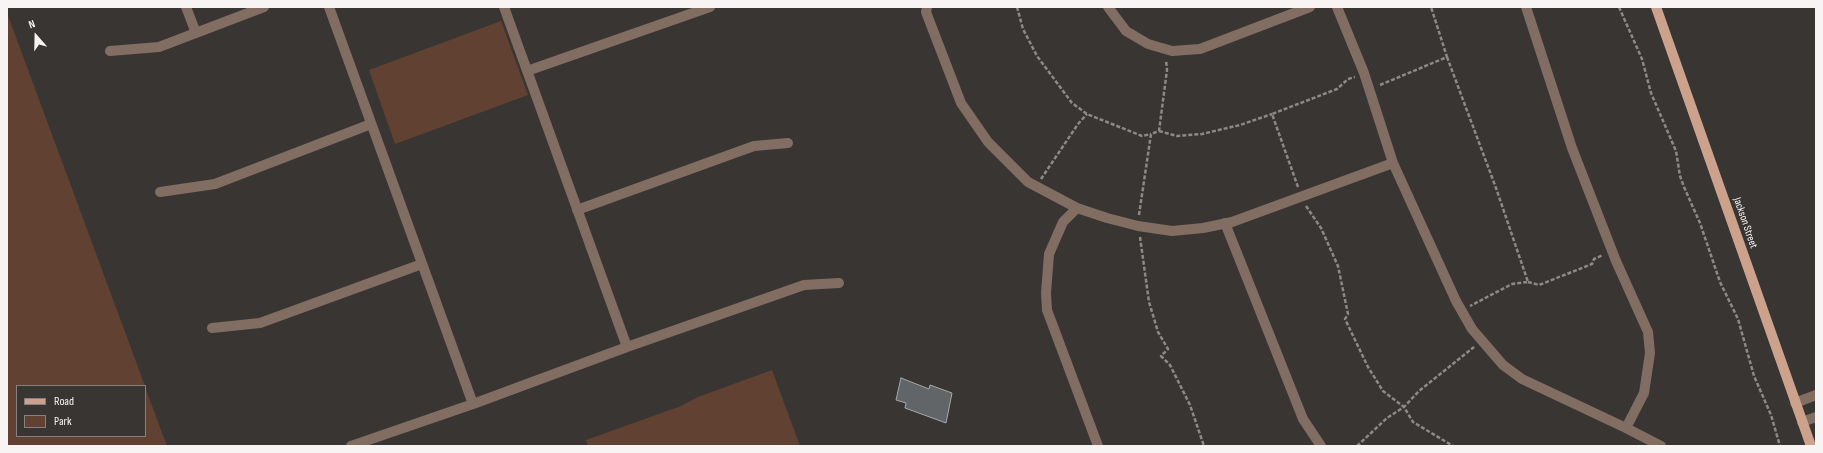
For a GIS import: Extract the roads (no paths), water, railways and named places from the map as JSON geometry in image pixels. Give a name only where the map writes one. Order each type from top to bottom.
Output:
[{"type":"main road","name":"Jackson Street","points":[[1656,7],[1811,446]]},
{"type":"street","points":[[186,7],[196,33]]},
{"type":"street","points":[[110,50],[159,47],[264,7]]},
{"type":"street","points":[[328,7],[472,404]]},
{"type":"street","points":[[504,7],[627,347]]},
{"type":"street","points":[[527,71],[710,7]]},
{"type":"street","points":[[926,7],[926,12],[961,103],[988,142],[1028,182],[1077,208],[1138,226],[1172,230],[1203,228],[1225,223],[1394,162]]},
{"type":"street","points":[[1108,7],[1126,31],[1148,44],[1169,50],[1200,49],[1310,7]]},
{"type":"street","points":[[1338,7],[1370,89],[1394,162],[1472,329],[1503,365],[1522,379],[1661,446]]},
{"type":"street","points":[[1526,7],[1572,148],[1611,250],[1648,332],[1650,353],[1644,393],[1626,428]]},
{"type":"street","points":[[160,192],[215,184],[371,124]]},
{"type":"street","points":[[578,210],[754,146],[788,143]]},
{"type":"street","points":[[1077,208],[1063,222],[1050,254],[1046,293],[1047,310],[1098,446]]},
{"type":"street","points":[[1225,223],[1303,419],[1320,446]]},
{"type":"street","points":[[212,328],[260,323],[422,264]]},
{"type":"street","points":[[351,446],[804,285],[839,283]]},
{"type":"street","points":[[1795,403],[1816,395]]},
{"type":"street","points":[[1802,422],[1816,417]]}]
